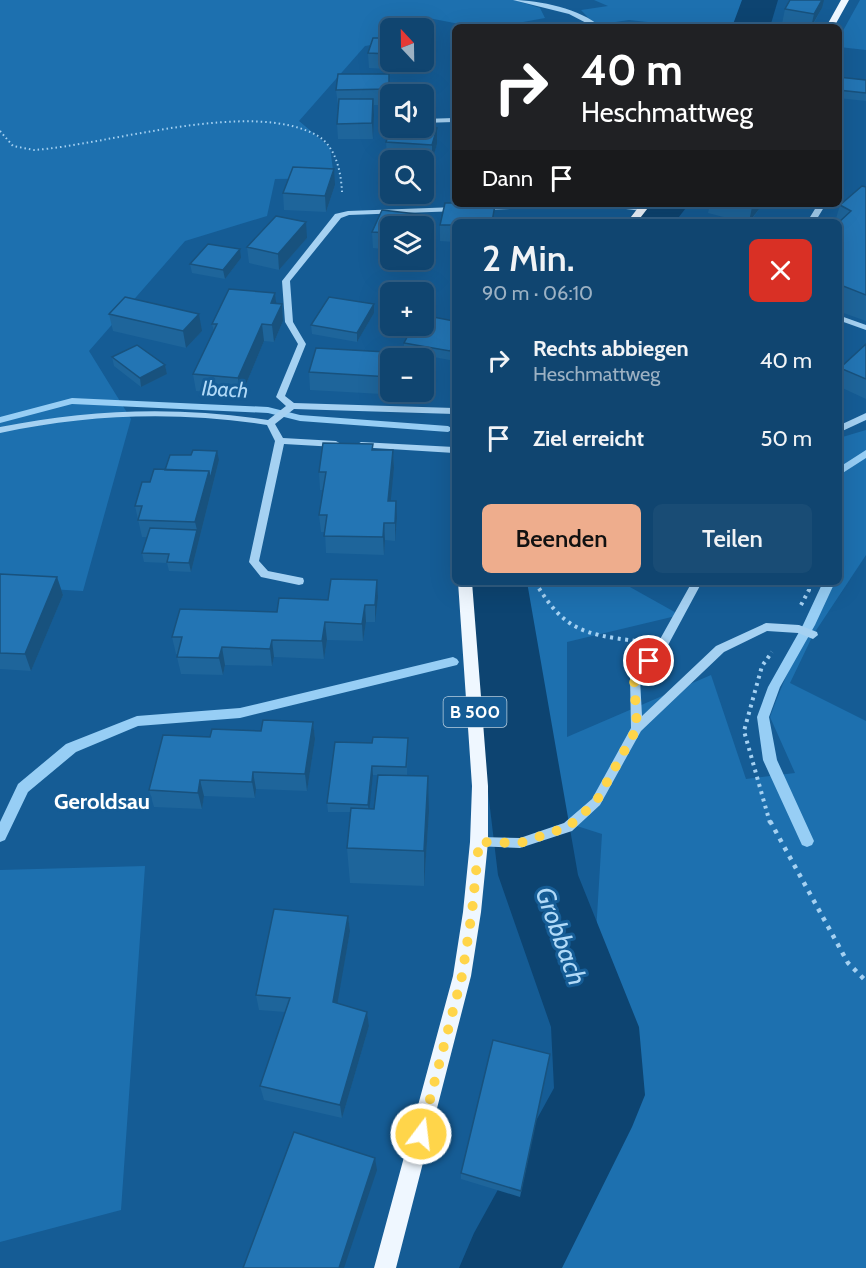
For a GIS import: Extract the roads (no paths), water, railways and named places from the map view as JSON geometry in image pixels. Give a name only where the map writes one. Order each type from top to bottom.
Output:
[{"type":"main road","points":[[832,24],[845,0]]},
{"type":"main road","points":[[634,219],[644,207]]},
{"type":"main road","name":"B 500","points":[[385,1268],[462,976],[472,912],[479,842],[480,786],[465,585]]},
{"type":"street","points":[[516,0],[575,15],[595,24]]},
{"type":"street","points":[[434,120],[451,120]]},
{"type":"street","points":[[475,209],[526,207]]},
{"type":"street","points":[[290,408],[280,397],[302,344],[289,322],[286,281],[338,216],[348,213],[463,209]]},
{"type":"street","points":[[842,319],[866,328]]},
{"type":"street","points":[[0,430],[88,415],[144,413],[272,420],[290,408],[452,411]]},
{"type":"street","points":[[842,428],[866,416]]},
{"type":"street","points":[[272,420],[280,441],[254,562],[265,574],[299,581]]},
{"type":"street","points":[[280,441],[452,450]]},
{"type":"street","points":[[637,728],[634,678],[663,644],[695,585]]},
{"type":"street","points":[[479,842],[520,843],[568,827],[596,802],[637,728],[720,649],[766,627],[794,628],[813,635]]},
{"type":"waterway","name":"Grobbach","points":[[752,24],[760,0]]},
{"type":"waterway","name":"Grobbach","points":[[653,219],[663,207]]},
{"type":"waterway","name":"Ibach","points":[[0,420],[72,401],[268,410],[300,418],[448,429]]},
{"type":"waterway","points":[[842,470],[866,453]]},
{"type":"waterway","name":"Grobbach","points":[[495,585],[538,875],[595,1027],[600,1095],[509,1268]]},
{"type":"waterway","points":[[807,841],[770,760],[763,717],[774,687],[809,625],[828,585]]},
{"type":"waterway","points":[[488,659],[507,656]]},
{"type":"waterway","points":[[0,836],[23,788],[71,748],[137,721],[240,713],[453,662]]},
{"type":"district","name":"Geroldsau","points":[[102,801]]}]
